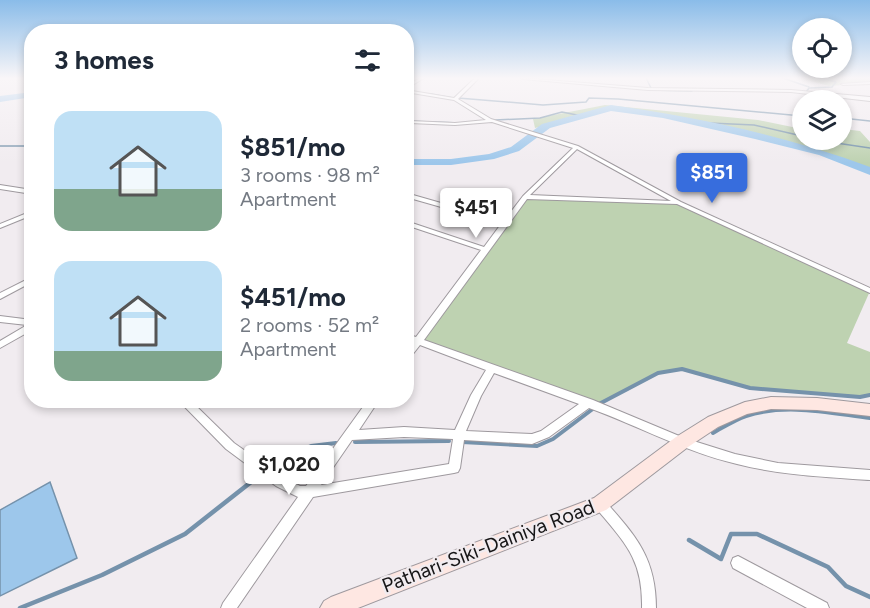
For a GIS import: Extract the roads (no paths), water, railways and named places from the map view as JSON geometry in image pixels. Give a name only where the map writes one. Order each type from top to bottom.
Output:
[{"type":"main road","name":"Pathari-Siki-Dainiya Road","points":[[331,608],[600,504],[682,442],[713,422],[734,413],[771,403],[817,404],[870,410]]},
{"type":"street","points":[[468,106],[494,121],[576,147],[679,203],[870,291]]},
{"type":"street","points":[[414,122],[455,124],[494,121]]},
{"type":"street","points":[[414,347],[484,249],[525,197],[576,147]]},
{"type":"street","points":[[0,187],[24,191]]},
{"type":"street","points":[[414,197],[505,223]]},
{"type":"street","points":[[525,197],[679,203]]},
{"type":"street","points":[[0,226],[24,216]]},
{"type":"street","points":[[414,226],[484,249]]},
{"type":"street","points":[[0,296],[24,283]]},
{"type":"street","points":[[0,319],[24,322]]},
{"type":"street","points":[[0,345],[24,328]]},
{"type":"street","points":[[414,340],[589,403],[682,442],[735,459],[778,468],[870,475]]},
{"type":"street","points":[[191,408],[230,446],[280,482],[298,492],[311,492],[454,468],[459,434],[476,395],[492,368]]},
{"type":"street","points":[[350,435],[404,432],[532,439],[545,434],[589,403]]},
{"type":"street","points":[[228,608],[369,408]]},
{"type":"street","points":[[600,504],[641,554],[650,584],[649,608]]},
{"type":"street","points":[[738,563],[822,608]]},
{"type":"water","points":[[50,482],[77,558],[0,596],[0,510]]},
{"type":"waterway","points":[[698,106],[792,115]]},
{"type":"waterway","points":[[414,162],[451,162],[490,157],[515,149],[546,126],[611,108],[663,115],[756,136],[823,153],[870,171]]},
{"type":"waterway","points":[[495,120],[540,118],[562,112],[582,116]]},
{"type":"waterway","points":[[852,119],[870,121]]},
{"type":"waterway","points":[[414,121],[460,123]]},
{"type":"waterway","points":[[688,122],[754,125],[792,134]]},
{"type":"waterway","points":[[852,145],[870,148]]},
{"type":"waterway","points":[[0,146],[24,146]]},
{"type":"waterway","points":[[599,404],[658,373],[682,369],[750,388],[860,397],[870,395]]},
{"type":"waterway","points":[[462,442],[537,446],[553,439],[594,408]]},
{"type":"waterway","points":[[713,433],[746,416],[776,410],[808,410],[870,418]]},
{"type":"waterway","points":[[355,442],[449,441]]},
{"type":"waterway","points":[[280,460],[311,446],[336,443]]},
{"type":"waterway","points":[[20,608],[102,575],[185,534],[260,475]]},
{"type":"waterway","points":[[689,540],[721,559],[731,534],[757,534],[828,567],[846,586],[870,597]]}]
